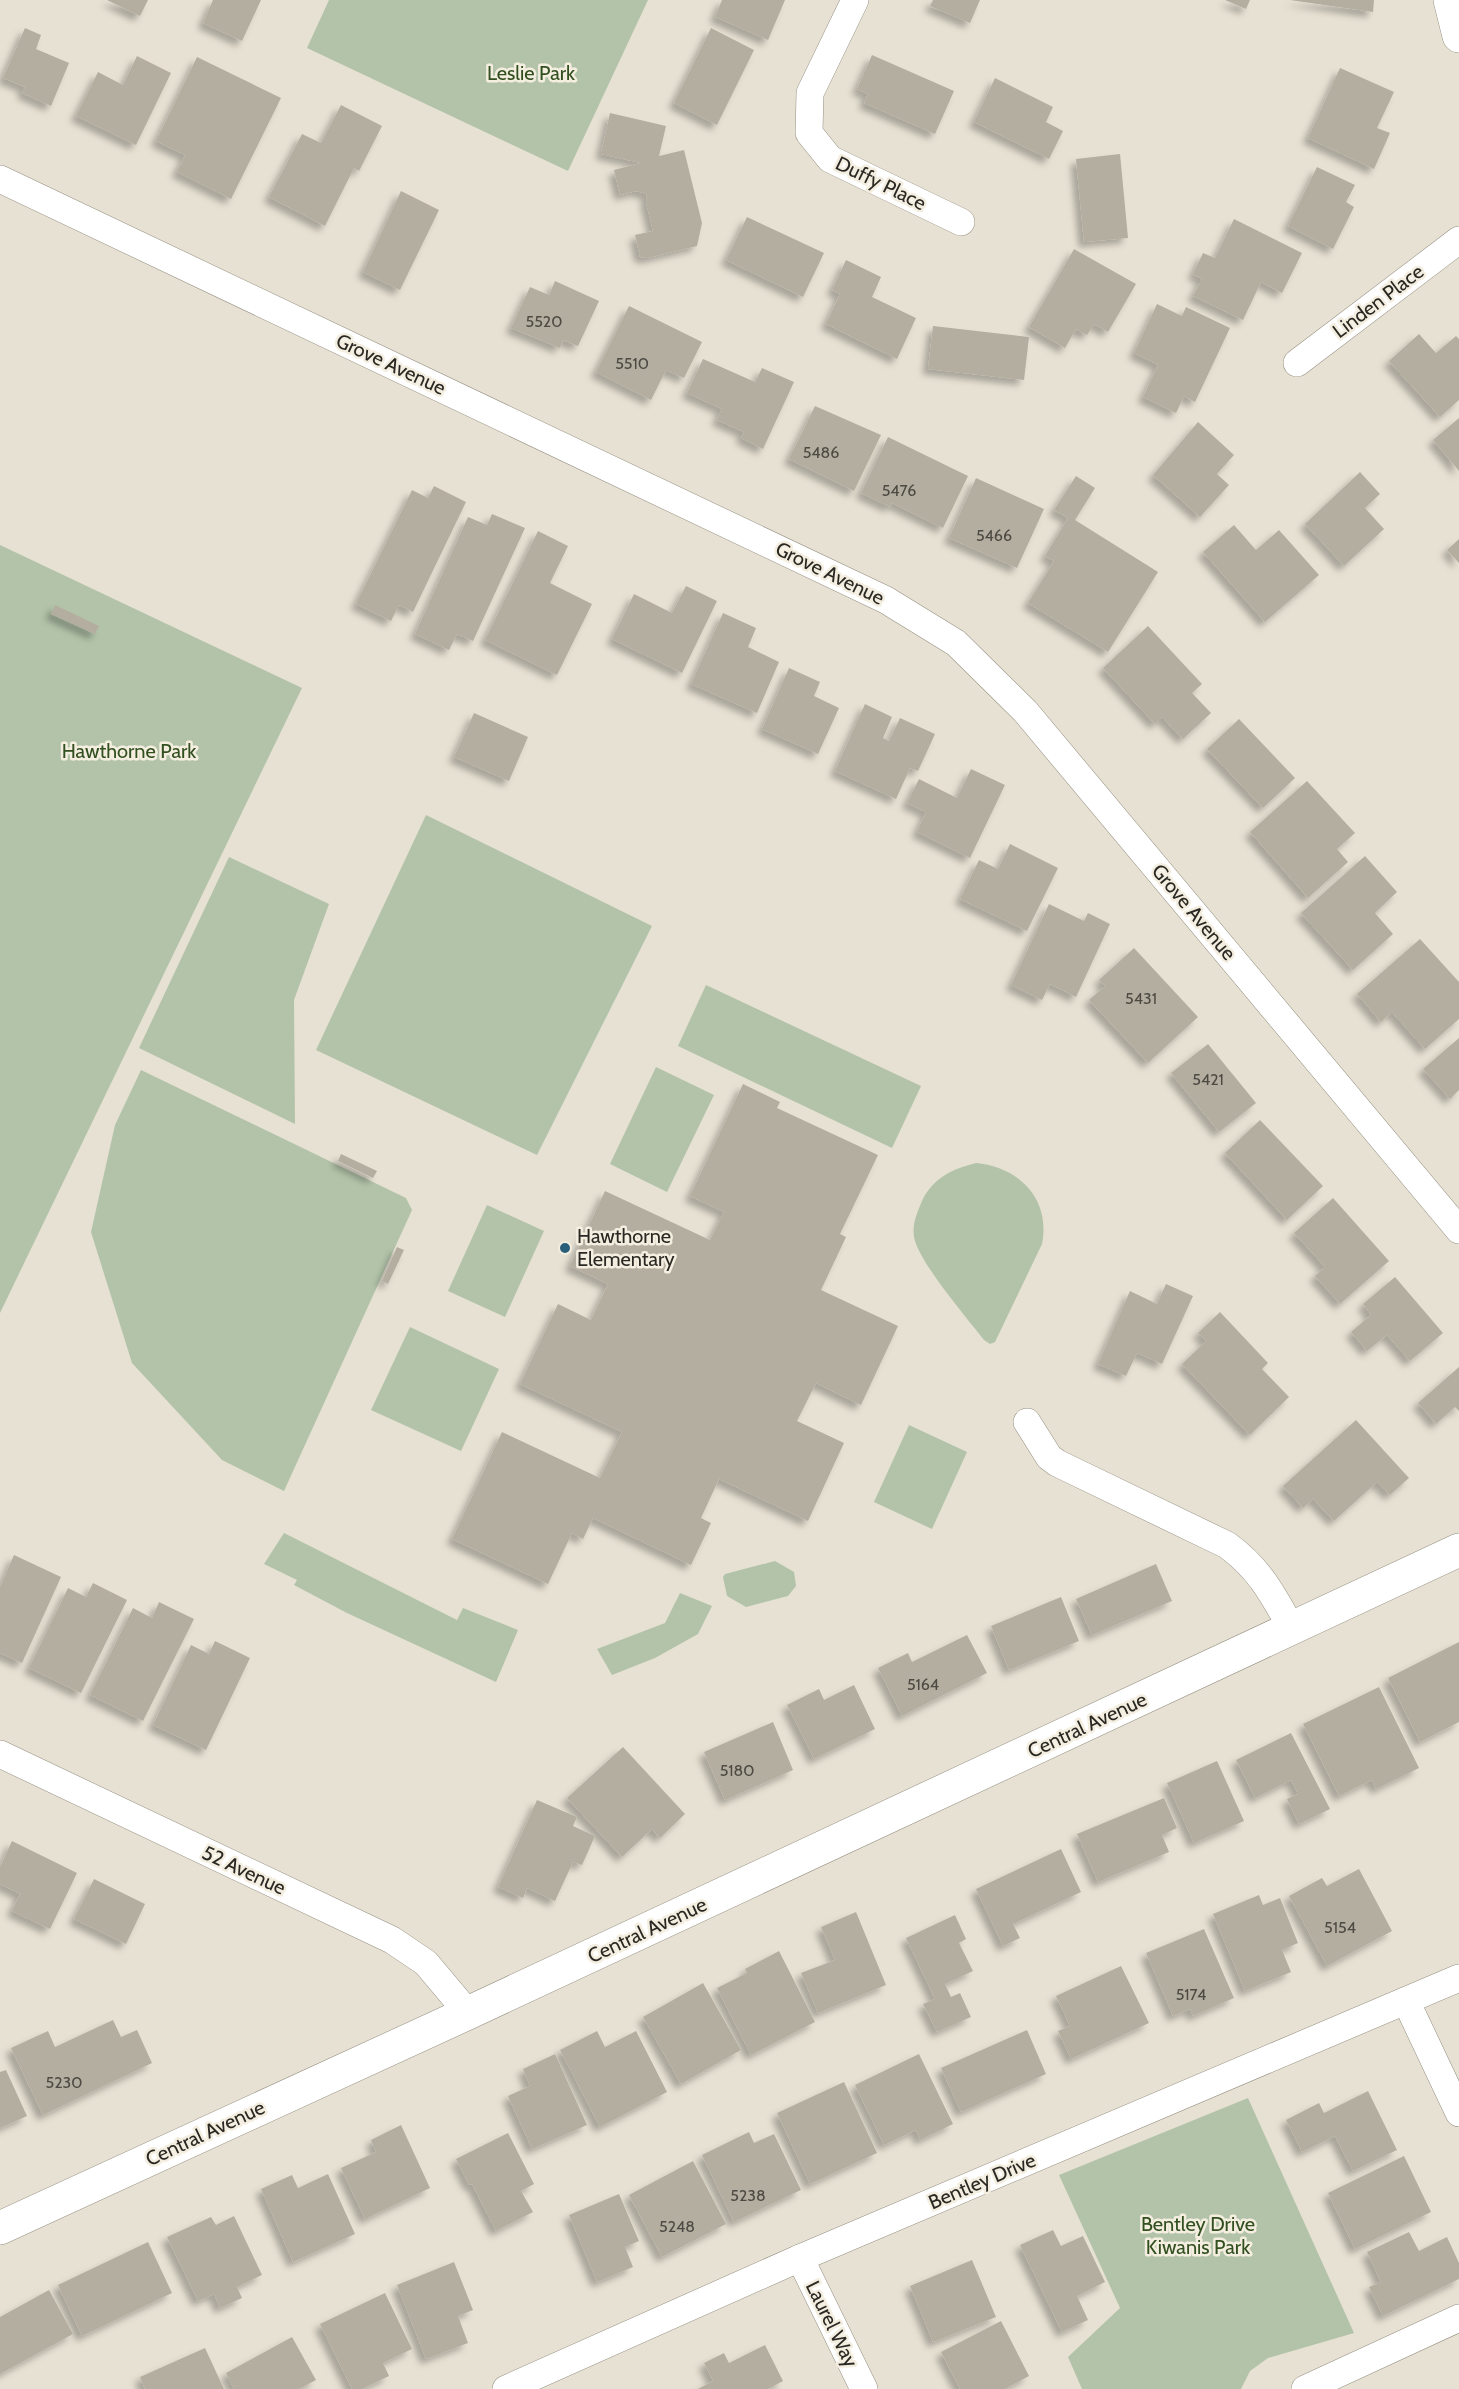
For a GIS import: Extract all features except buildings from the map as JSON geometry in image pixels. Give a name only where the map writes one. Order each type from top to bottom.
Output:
[{"type":"street","name":"Duffy Place","points":[[855,0],[810,93],[809,133],[830,159],[961,222]]},
{"type":"street","points":[[1450,0],[1459,36]]},
{"type":"street","name":"Grove Avenue","points":[[0,179],[886,600],[956,643],[1025,711],[1459,1230]]},
{"type":"street","name":"Linden Place","points":[[1297,363],[1459,240]]},
{"type":"street","points":[[1027,1422],[1049,1457],[1057,1463],[1227,1545],[1243,1556],[1267,1584],[1292,1629]]},
{"type":"street","name":"Central Avenue","points":[[0,2228],[468,2013],[1459,1550]]},
{"type":"street","name":"52 Avenue","points":[[0,1754],[392,1940],[426,1963],[468,2013]]},
{"type":"street","name":"Bentley Drive","points":[[506,2389],[800,2258],[1459,1978]]},
{"type":"street","points":[[1406,2001],[1459,2113]]},
{"type":"street","name":"Laurel Way","points":[[800,2258],[864,2389]]},
{"type":"street","points":[[1305,2389],[1459,2318]]},
{"type":"green space","name":"Leslie Park","points":[[329,0],[648,0],[568,171],[307,48]]},
{"type":"green space","name":"Hawthorne Park","points":[[0,545],[302,688],[0,1313]]},
{"type":"green space","points":[[426,815],[652,926],[537,1155],[316,1050]]},
{"type":"green space","points":[[229,857],[329,904],[294,1000],[295,1124],[139,1048]]},
{"type":"green space","points":[[706,985],[921,1086],[892,1148],[678,1046]]},
{"type":"green space","points":[[656,1067],[714,1095],[667,1192],[610,1164]]},
{"type":"green space","points":[[141,1070],[406,1198],[412,1210],[284,1491],[222,1460],[132,1363],[91,1232],[115,1125]]},
{"type":"green space","points":[[976,1163],[1006,1171],[1028,1188],[1042,1213],[1044,1228],[1042,1244],[995,1342],[990,1344],[984,1340],[933,1274],[917,1247],[914,1237],[914,1223],[926,1193],[944,1176]]},
{"type":"green space","points":[[487,1205],[544,1231],[505,1317],[448,1291]]},
{"type":"green space","points":[[410,1327],[499,1369],[461,1451],[371,1410]]},
{"type":"green space","points":[[909,1425],[967,1452],[932,1529],[874,1502]]},
{"type":"green space","points":[[284,1533],[457,1620],[463,1608],[518,1630],[496,1682],[347,1613],[294,1585],[297,1580],[264,1564]]},
{"type":"green space","points":[[775,1561],[794,1572],[796,1586],[788,1596],[746,1607],[727,1596],[723,1577],[725,1574]]},
{"type":"green space","points":[[680,1593],[712,1606],[698,1634],[655,1658],[612,1675],[597,1649],[665,1623]]},
{"type":"green space","name":"Bentley Drive Kiwanis Park","points":[[1248,2098],[1354,2333],[1268,2358],[1250,2371],[1241,2389],[1082,2389],[1068,2357],[1120,2308],[1059,2175]]},
{"type":"place","name":"Hawthorne Elementary","points":[[565,1248]]}]
